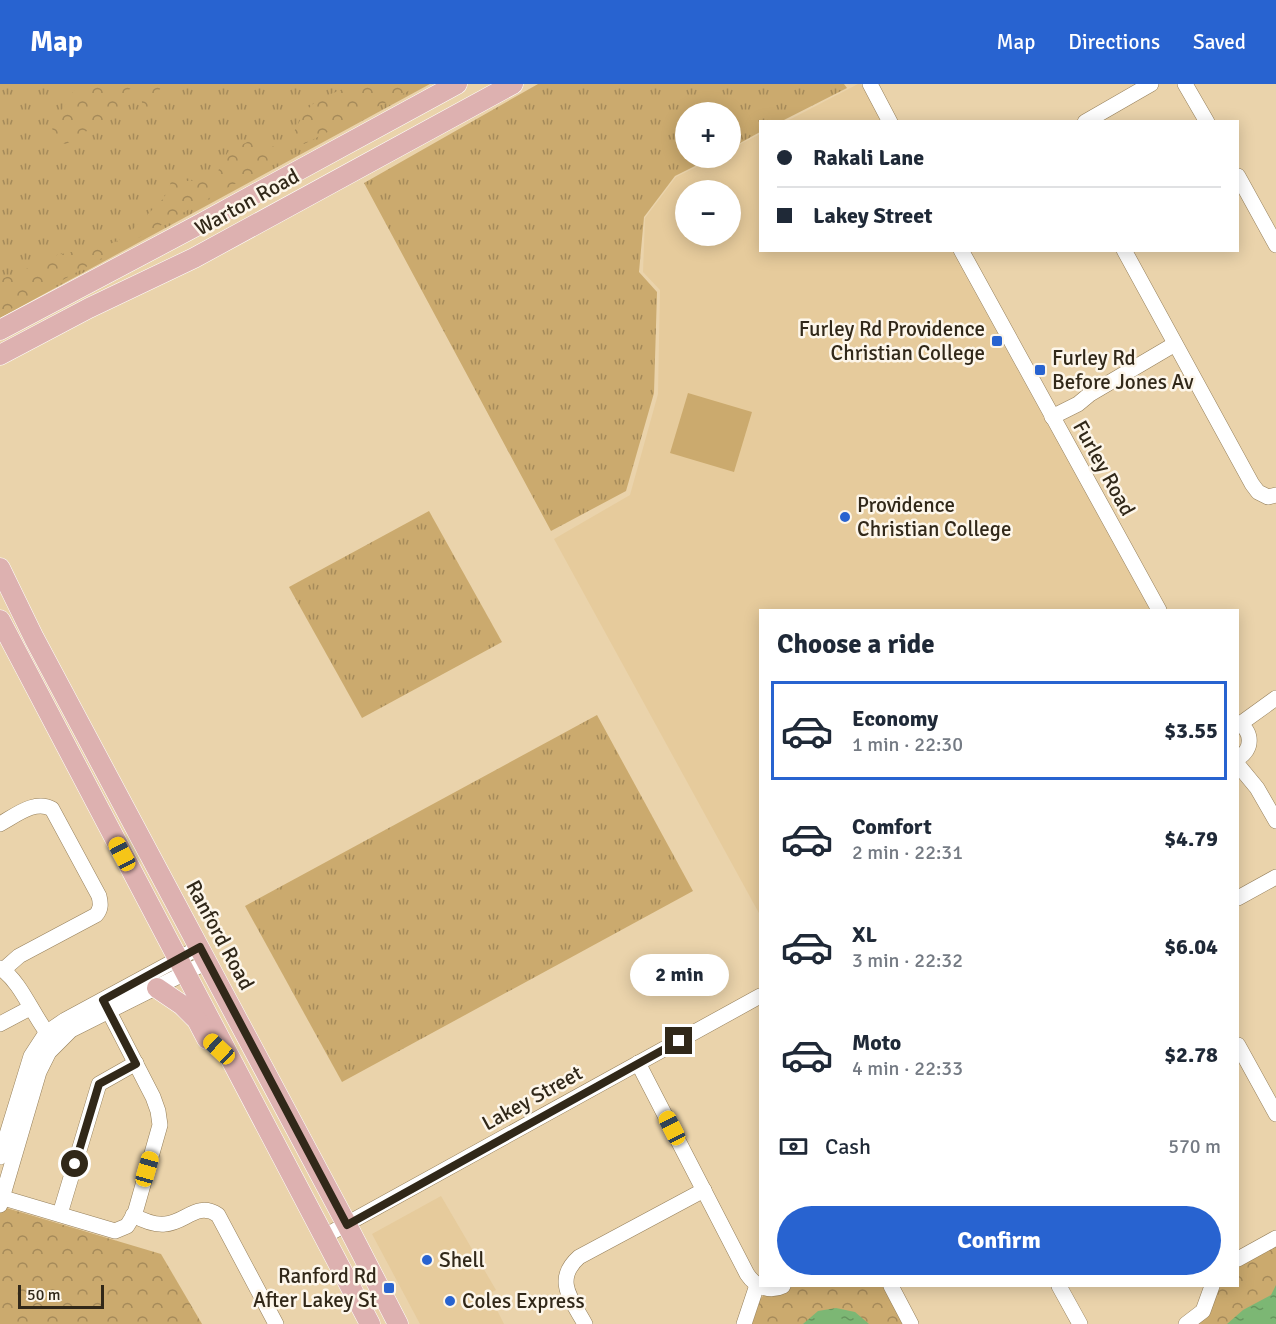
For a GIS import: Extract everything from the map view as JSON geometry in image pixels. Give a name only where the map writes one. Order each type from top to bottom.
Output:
[{"type":"main road","name":"Warton Road","points":[[0,330],[457,84]]},
{"type":"main road","points":[[482,84],[491,87],[496,84]]},
{"type":"main road","name":"Warton Road","points":[[2,355],[89,308],[194,258],[513,84]]},
{"type":"main road","points":[[330,153],[343,176]]},
{"type":"main road","name":"Ranford Road","points":[[0,568],[25,620],[398,1324]]},
{"type":"main road","points":[[0,620],[370,1324]]},
{"type":"main road","points":[[25,620],[20,625],[18,633],[22,647],[42,684],[43,703]]},
{"type":"main road","points":[[157,987],[182,1005],[197,1020],[206,1038],[231,1061]]},
{"type":"street","points":[[870,84],[889,120]]},
{"type":"street","points":[[1088,120],[1151,84]]},
{"type":"street","points":[[1185,84],[1206,120]]},
{"type":"street","points":[[1239,178],[1276,245]]},
{"type":"street","name":"Furley Road","points":[[962,252],[1158,609]]},
{"type":"street","points":[[1125,252],[1252,484],[1258,492],[1268,497],[1276,495]]},
{"type":"street","points":[[1050,413],[1074,396],[1090,394],[1175,344]]},
{"type":"street","points":[[1257,788],[1242,738],[1276,699]]},
{"type":"street","points":[[1239,766],[1257,788],[1276,821]]},
{"type":"street","points":[[0,824],[31,807],[40,806],[52,809],[99,896],[99,910],[96,915],[19,956],[2,969],[13,980],[51,1039]]},
{"type":"street","points":[[1239,897],[1276,877]]},
{"type":"street","points":[[106,1005],[203,954]]},
{"type":"street","points":[[182,966],[157,987],[65,1020],[51,1039],[39,1072],[1,1200],[60,1214],[115,1231],[130,1221],[165,1224],[193,1212],[212,1211],[218,1215],[276,1324]]},
{"type":"street","name":"Lakey Street","points":[[323,1237],[759,997]]},
{"type":"street","points":[[106,1005],[159,1112],[160,1125],[130,1221]]},
{"type":"street","points":[[0,1024],[30,1008]]},
{"type":"street","points":[[0,1157],[27,1065],[35,1047],[51,1039]]},
{"type":"street","points":[[1239,1048],[1276,1114]]},
{"type":"street","points":[[638,1063],[747,1274],[757,1285],[744,1324]]},
{"type":"street","points":[[60,1214],[99,1084],[136,1064]]},
{"type":"street","points":[[585,1324],[566,1288],[566,1278],[573,1263],[579,1257],[704,1190]]},
{"type":"street","points":[[1239,1259],[1276,1238]]},
{"type":"street","points":[[761,1287],[765,1289],[780,1287]]},
{"type":"street","points":[[892,1287],[911,1324]]},
{"type":"street","points":[[1060,1287],[1080,1324]]},
{"type":"street","points":[[1186,1324],[1197,1318],[1203,1311],[1212,1287]]},
{"type":"shaded area","points":[[861,84],[881,120],[789,120]]},
{"type":"shaded area","name":"Providence Christian College","points":[[759,135],[759,252],[953,252],[1149,609],[759,609],[759,913],[554,539],[630,495],[658,394],[660,290],[643,272],[645,218],[676,177],[694,168],[741,168],[741,144]]},
{"type":"shaded area","points":[[441,1196],[496,1290],[489,1294],[504,1324],[420,1324],[372,1234]]},
{"type":"green space","points":[[0,84],[430,84],[0,318]]},
{"type":"green space","points":[[78,84],[164,84],[145,119],[139,113],[142,103],[141,90],[133,87],[123,95],[117,108],[92,128],[66,144],[54,141],[52,126]]},
{"type":"green space","points":[[355,84],[422,84],[304,144],[297,140],[294,132],[306,111],[326,96]]},
{"type":"green space","points":[[538,84],[844,84],[847,88],[784,120],[759,120],[759,133],[741,142],[741,102],[675,102],[675,168],[691,168],[675,176],[644,217],[639,272],[657,292],[654,393],[626,491],[551,531],[364,183]]},
{"type":"green space","points":[[255,138],[265,146],[278,147],[283,157],[0,315],[0,279],[57,255],[110,244],[124,238],[162,200],[169,190],[172,175],[181,173],[187,181],[203,180],[217,173],[228,152]]},
{"type":"green space","points":[[688,393],[752,412],[734,472],[670,453]]},
{"type":"green space","points":[[429,511],[502,642],[362,718],[289,587]]},
{"type":"green space","points":[[597,715],[693,891],[342,1082],[245,906]]},
{"type":"green space","points":[[0,1206],[161,1254],[202,1324],[0,1324]]},
{"type":"green space","points":[[1276,1243],[1276,1324],[1195,1324],[1216,1287],[1239,1287],[1239,1263]]},
{"type":"green space","points":[[786,1287],[885,1287],[905,1324],[751,1324],[759,1301],[772,1291]]},
{"type":"water","points":[[1276,1285],[1276,1324],[1227,1324],[1243,1310],[1271,1295]]},
{"type":"water","points":[[836,1308],[855,1312],[869,1324],[803,1324],[818,1311]]},
{"type":"place","name":"Furley Rd Providence Christian College","points":[[997,341]]},
{"type":"place","name":"Furley Rd Before Jones Av","points":[[1040,370]]},
{"type":"place","name":"Providence Christian College","points":[[845,517]]},
{"type":"place","name":"Shell","points":[[427,1260]]},
{"type":"place","name":"Ranford Rd After Lakey St","points":[[389,1288]]},
{"type":"place","name":"Coles Express","points":[[450,1301]]},
{"type":"route","points":[[75,1164],[99,1084],[136,1064],[103,1000],[200,947],[347,1225],[679,1041]]}]
